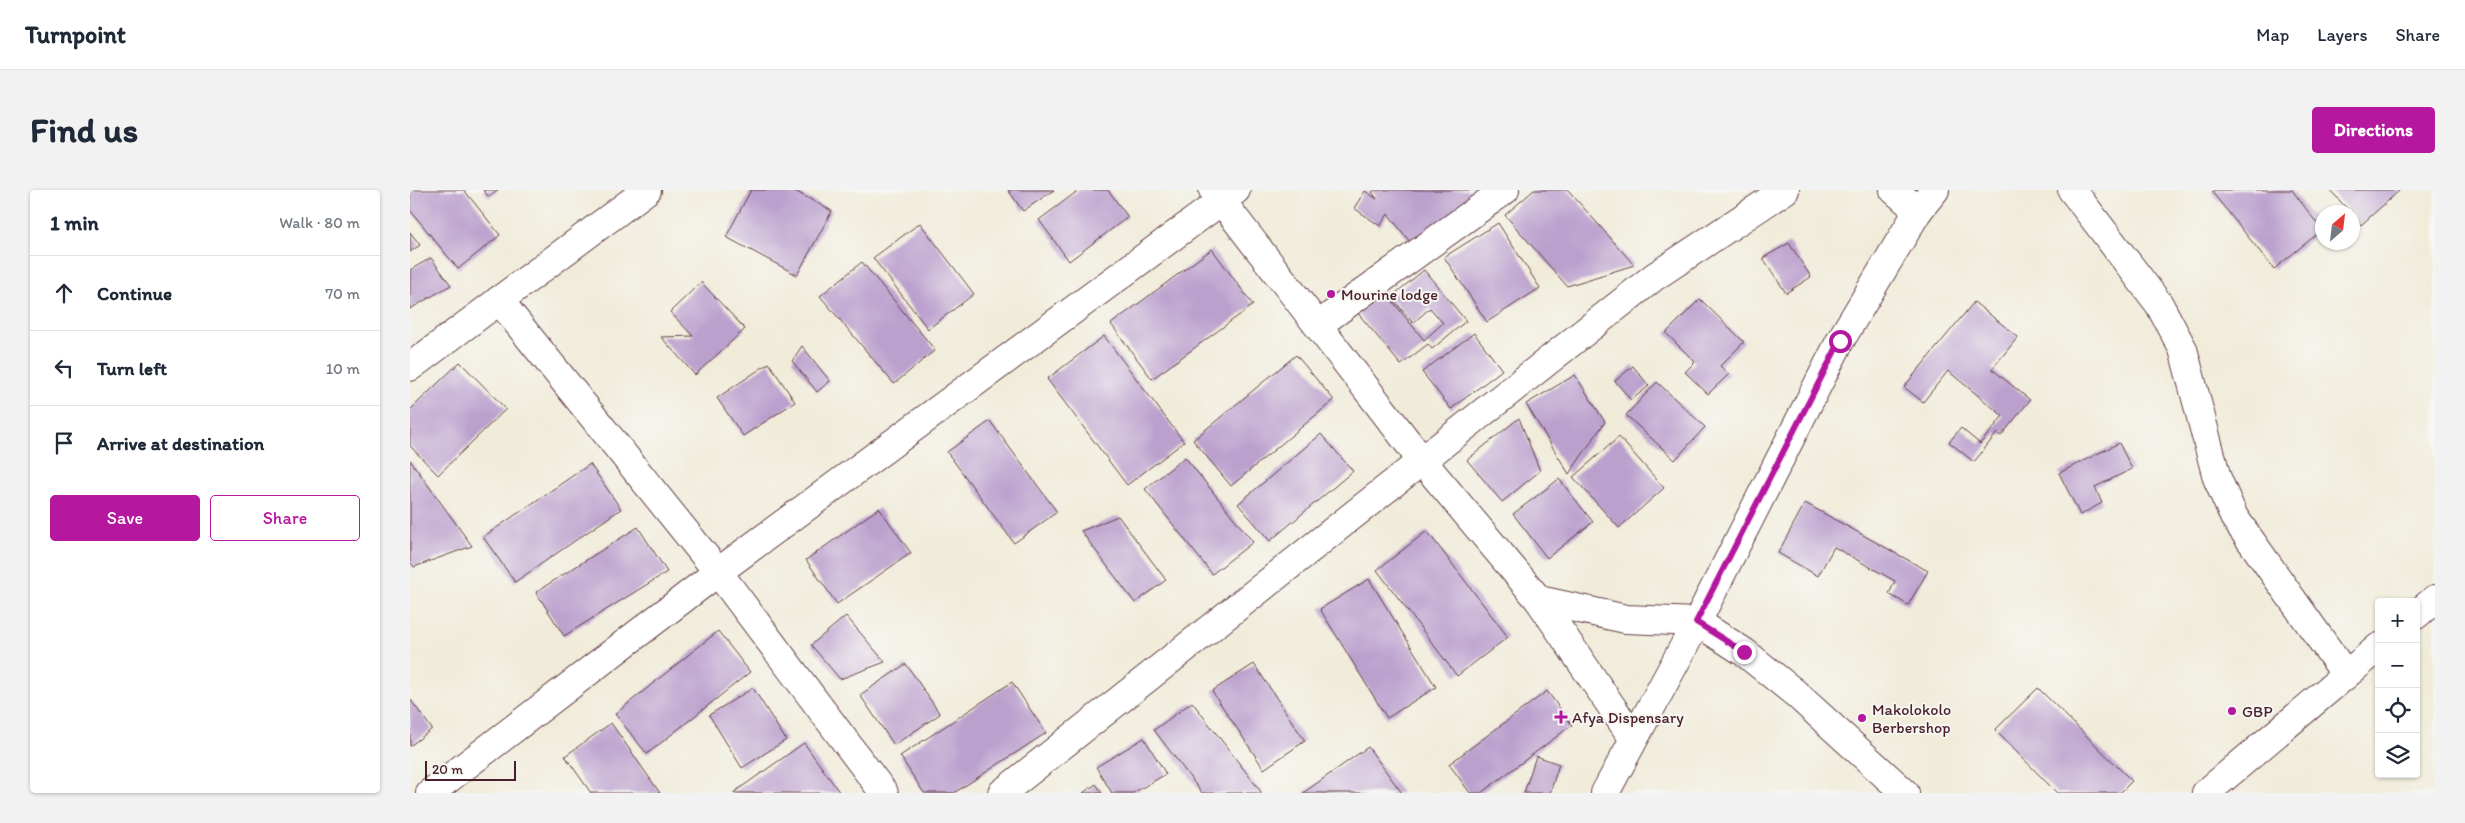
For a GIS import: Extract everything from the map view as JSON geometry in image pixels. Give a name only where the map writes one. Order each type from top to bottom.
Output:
[{"type":"street","points":[[410,367],[647,190]]},
{"type":"street","points":[[1318,325],[1505,190]]},
{"type":"street","points":[[1002,793],[1423,462],[1499,399],[1654,277],[1785,190]]},
{"type":"street","points":[[1894,190],[1918,211]]},
{"type":"street","points":[[1605,793],[1632,738],[1696,622],[1840,341],[1918,211],[1934,190]]},
{"type":"street","points":[[2072,190],[2158,304],[2183,349],[2217,478],[2234,517],[2346,676]]},
{"type":"street","points":[[430,793],[718,572],[1223,194],[1318,325],[1423,462],[1539,600],[1632,738]]},
{"type":"street","points":[[498,300],[718,572],[884,793]]},
{"type":"street","points":[[2420,612],[2435,599]]},
{"type":"street","points":[[1539,600],[1626,619],[1696,622],[1744,652],[1795,693],[1905,793]]},
{"type":"street","points":[[2206,793],[2375,651]]},
{"type":"building","points":[[410,190],[464,190],[500,235],[458,269],[410,210]]},
{"type":"building","points":[[483,190],[498,190],[489,197]]},
{"type":"building","points":[[751,190],[793,190],[832,211],[797,275],[726,237]]},
{"type":"building","points":[[1008,190],[1054,190],[1023,211]]},
{"type":"building","points":[[1079,190],[1108,190],[1128,217],[1069,261],[1039,220]]},
{"type":"building","points":[[1375,190],[1477,190],[1482,196],[1414,247],[1388,214],[1380,226],[1354,208],[1365,191],[1377,199],[1372,192]]},
{"type":"building","points":[[1534,190],[1568,190],[1634,265],[1567,286],[1505,215]]},
{"type":"building","points":[[2215,190],[2292,190],[2315,221],[2315,236],[2274,269],[2212,192]]},
{"type":"building","points":[[2330,190],[2400,190],[2361,225],[2360,205],[2344,205]]},
{"type":"building","points":[[920,223],[974,294],[928,329],[873,258]]},
{"type":"building","points":[[1498,223],[1540,288],[1487,322],[1444,257]]},
{"type":"building","points":[[410,232],[420,245],[410,252]]},
{"type":"building","points":[[1789,243],[1811,277],[1786,293],[1763,258]]},
{"type":"building","points":[[1212,249],[1253,305],[1152,379],[1111,324]]},
{"type":"building","points":[[431,258],[451,285],[410,309],[410,270]]},
{"type":"building","points":[[862,262],[935,350],[894,384],[820,296]]},
{"type":"building","points":[[1424,270],[1466,321],[1432,349],[1428,344],[1401,365],[1357,312],[1384,291],[1424,340],[1443,323],[1430,308],[1413,323],[1391,297]]},
{"type":"building","points":[[701,282],[745,329],[695,375],[661,337],[693,336],[670,312]]},
{"type":"building","points":[[1700,299],[1744,342],[1720,366],[1729,374],[1708,394],[1685,372],[1695,362],[1666,333]]},
{"type":"building","points":[[1974,302],[2018,337],[1992,369],[2030,400],[2001,436],[1997,433],[1974,462],[1949,442],[1961,428],[1980,444],[2003,416],[1948,371],[1923,402],[1904,387]]},
{"type":"building","points":[[1474,333],[1502,370],[1451,409],[1422,372]]},
{"type":"building","points":[[1104,336],[1184,442],[1127,485],[1047,379]]},
{"type":"building","points":[[802,346],[830,381],[817,392],[792,361]]},
{"type":"building","points":[[1296,355],[1334,400],[1231,486],[1193,440]]},
{"type":"building","points":[[460,362],[506,409],[438,475],[410,446],[410,410]]},
{"type":"building","points":[[769,363],[795,402],[743,436],[717,398]]},
{"type":"building","points":[[1633,366],[1649,386],[1631,400],[1615,381]]},
{"type":"building","points":[[1575,375],[1605,422],[1569,474],[1526,404]]},
{"type":"building","points":[[1657,382],[1705,427],[1675,460],[1626,415]]},
{"type":"building","points":[[1519,418],[1540,471],[1502,502],[1467,460]]},
{"type":"building","points":[[990,421],[1057,512],[1014,543],[947,452]]},
{"type":"building","points":[[1321,434],[1353,471],[1270,541],[1238,504]]},
{"type":"building","points":[[1619,437],[1664,488],[1619,528],[1573,477]]},
{"type":"building","points":[[2119,443],[2132,469],[2095,487],[2102,503],[2080,515],[2059,473]]},
{"type":"building","points":[[1185,457],[1253,542],[1212,574],[1145,489]]},
{"type":"building","points":[[410,460],[472,546],[414,567],[410,562]]},
{"type":"building","points":[[590,464],[621,509],[515,582],[483,537]]},
{"type":"building","points":[[1559,479],[1593,522],[1547,558],[1513,514]]},
{"type":"building","points":[[1805,503],[1928,571],[1908,605],[1889,594],[1895,581],[1834,547],[1818,576],[1778,553]]},
{"type":"building","points":[[879,508],[911,553],[837,604],[806,560]]},
{"type":"building","points":[[1118,516],[1166,580],[1135,603],[1081,531]]},
{"type":"building","points":[[638,527],[667,572],[564,636],[536,592]]},
{"type":"building","points":[[1427,531],[1508,637],[1457,676],[1377,570]]},
{"type":"building","points":[[1369,579],[1436,687],[1387,718],[1320,609]]},
{"type":"building","points":[[846,616],[885,662],[840,679],[811,645]]},
{"type":"building","points":[[718,631],[750,672],[647,754],[615,714]]},
{"type":"building","points":[[906,664],[940,714],[894,745],[860,695]]},
{"type":"building","points":[[1254,664],[1305,741],[1264,769],[1212,691]]},
{"type":"building","points":[[1012,682],[1046,733],[954,793],[924,793],[900,756]]},
{"type":"building","points":[[753,688],[786,740],[742,768],[709,715]]},
{"type":"building","points":[[2038,688],[2132,781],[2120,793],[2057,793],[1995,730]]},
{"type":"building","points":[[1547,691],[1572,725],[1481,793],[1470,793],[1449,764]]},
{"type":"building","points":[[410,699],[432,729],[410,746]]},
{"type":"building","points":[[1192,702],[1262,793],[1202,793],[1154,730]]},
{"type":"building","points":[[611,723],[660,793],[591,793],[565,756]]},
{"type":"building","points":[[1144,738],[1166,774],[1133,793],[1112,793],[1096,767]]},
{"type":"building","points":[[804,743],[840,793],[733,793]]},
{"type":"building","points":[[1368,747],[1402,793],[1303,793]]},
{"type":"building","points":[[1536,756],[1559,764],[1550,793],[1524,793]]},
{"type":"building","points":[[1096,784],[1102,793],[1083,793]]},
{"type":"place","name":"Mourine lodge","points":[[1331,294]]},
{"type":"place","name":"GBP","points":[[2232,711]]},
{"type":"place","name":"Afya Dispensary","points":[[1561,717]]},
{"type":"place","name":"Makolokolo Berbershop","points":[[1862,718]]},
{"type":"route","points":[[1744,652],[1696,622],[1840,341]]}]
